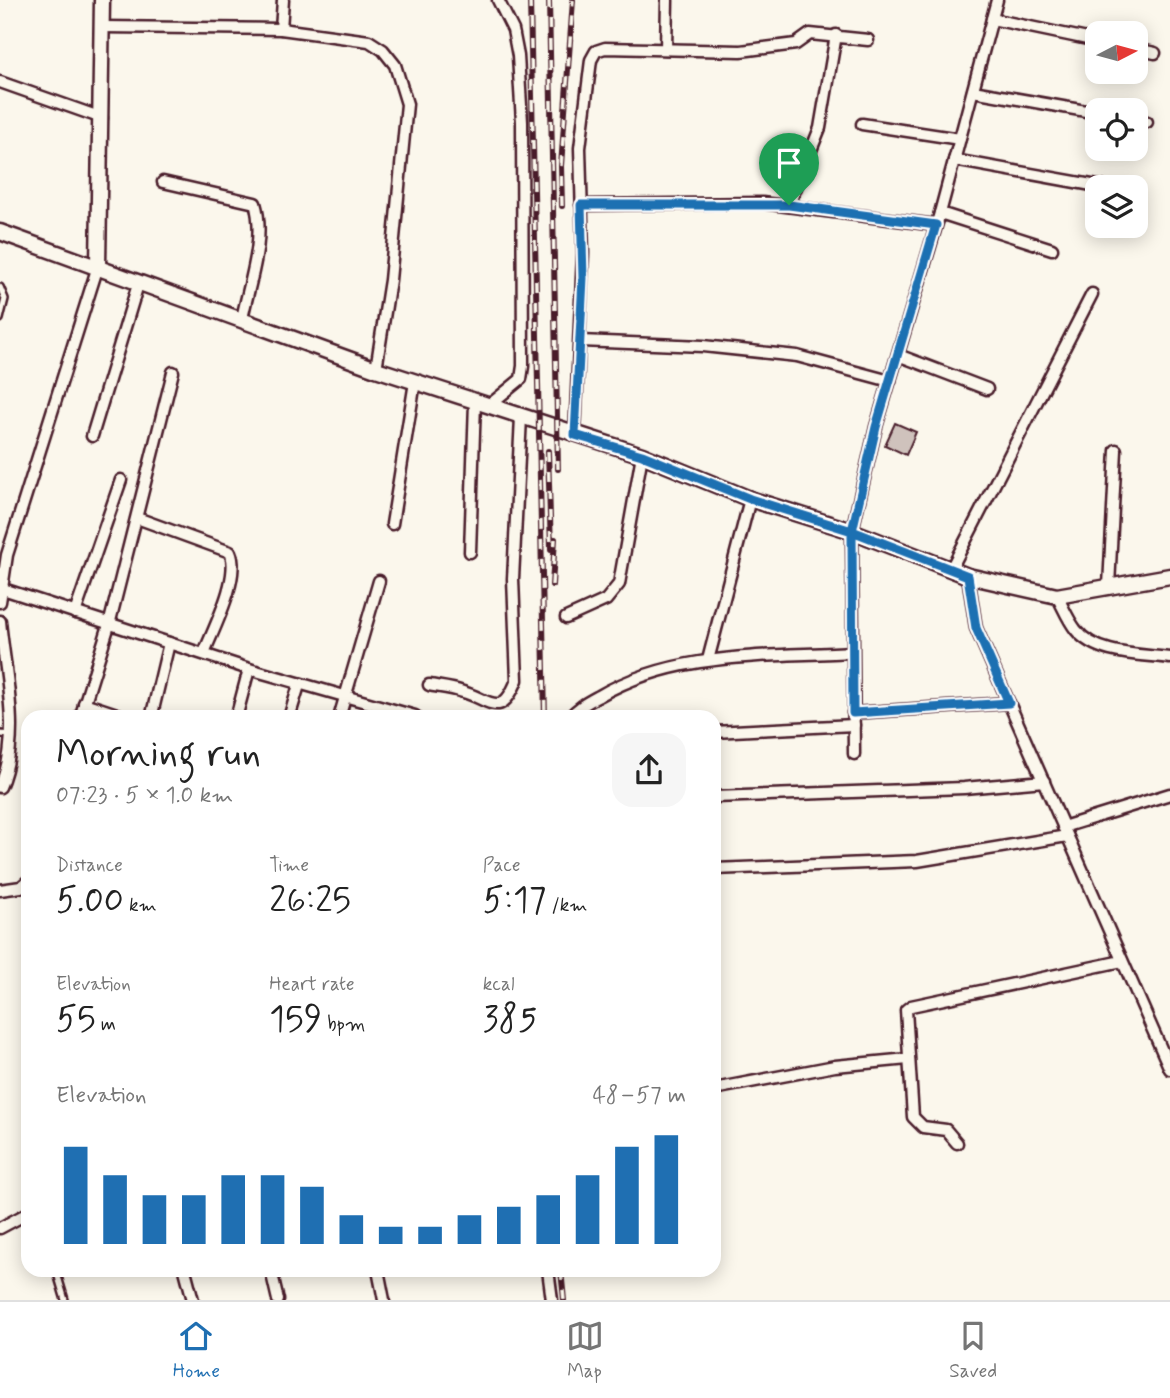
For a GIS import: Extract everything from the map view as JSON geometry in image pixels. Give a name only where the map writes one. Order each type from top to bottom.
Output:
[{"type":"street","points":[[0,602],[7,555],[98,266],[102,0]]},
{"type":"street","points":[[281,29],[283,0]]},
{"type":"street","points":[[482,404],[521,379],[523,366],[522,122],[518,56],[513,30],[498,0]]},
{"type":"street","points":[[666,49],[667,0]]},
{"type":"street","points":[[854,754],[852,531],[890,381],[940,213],[996,0]]},
{"type":"street","points":[[992,19],[1085,38]]},
{"type":"street","points":[[102,27],[281,29],[369,41],[383,50],[402,82],[407,104],[390,280],[376,369]]},
{"type":"street","points":[[575,435],[580,341],[580,148],[591,60],[596,51],[605,48],[741,51],[796,44],[810,34],[868,40]]},
{"type":"street","points":[[789,205],[820,128],[836,36]]},
{"type":"street","points":[[1148,52],[1155,54]]},
{"type":"street","points":[[0,82],[102,118]]},
{"type":"street","points":[[973,91],[1085,111]]},
{"type":"street","points":[[862,124],[960,139]]},
{"type":"street","points":[[954,160],[1085,184]]},
{"type":"street","points":[[163,182],[255,203],[259,220],[258,236],[242,319]]},
{"type":"street","points":[[581,205],[789,205],[936,225]]},
{"type":"street","points":[[940,213],[1052,249]]},
{"type":"street","points":[[0,232],[376,369],[642,455],[750,499],[852,531],[968,576],[1057,596],[1170,576]]},
{"type":"street","points":[[92,436],[139,281]]},
{"type":"street","points":[[951,569],[1092,294]]},
{"type":"street","points":[[580,341],[703,346],[797,356],[890,381]]},
{"type":"street","points":[[898,355],[987,389]]},
{"type":"street","points":[[82,710],[109,625],[173,373]]},
{"type":"street","points":[[392,524],[415,382]]},
{"type":"street","points":[[470,552],[482,404]]},
{"type":"street","points":[[429,685],[465,692],[485,704],[504,702],[511,695],[517,680],[513,579],[521,417]]},
{"type":"street","points":[[1109,586],[1116,450]]},
{"type":"street","points":[[566,618],[606,600],[619,584],[642,455]]},
{"type":"street","points":[[75,613],[121,480]]},
{"type":"street","points":[[708,660],[750,499]]},
{"type":"street","points":[[137,518],[230,552],[234,562],[231,580],[204,653]]},
{"type":"street","points":[[968,576],[976,628],[1122,961],[1165,1041],[1170,1069]]},
{"type":"street","points":[[341,710],[379,581]]},
{"type":"street","points":[[0,588],[299,685],[393,710]]},
{"type":"street","points":[[1057,596],[1075,629],[1094,644],[1109,650],[1170,657]]},
{"type":"street","points":[[0,621],[12,736],[10,755],[0,787]]},
{"type":"street","points":[[153,710],[169,643]]},
{"type":"street","points":[[575,710],[616,686],[647,673],[708,660],[852,652]]},
{"type":"street","points":[[238,710],[249,669]]},
{"type":"street","points":[[291,710],[299,685]]},
{"type":"street","points":[[84,703],[105,710]]},
{"type":"street","points":[[853,713],[1009,703]]},
{"type":"street","points":[[721,732],[854,725]]},
{"type":"street","points":[[721,797],[964,788],[1044,781]]},
{"type":"street","points":[[721,869],[916,861],[1065,831],[1170,794]]},
{"type":"street","points":[[0,890],[21,887]]},
{"type":"street","points":[[957,1143],[946,1130],[916,1123],[905,1016],[911,1006],[1122,961]]},
{"type":"street","points":[[721,1088],[835,1066],[908,1059]]},
{"type":"street","points":[[0,1228],[21,1217]]},
{"type":"street","points":[[187,1277],[193,1300]]},
{"type":"street","points":[[273,1277],[278,1300]]},
{"type":"street","points":[[379,1277],[384,1300]]},
{"type":"street","points":[[549,1277],[552,1300]]},
{"type":"lane","points":[[0,286],[5,299],[0,319]]},
{"type":"lane","points":[[0,734],[12,736]]},
{"type":"lane","points":[[58,1277],[65,1300]]},
{"type":"building","points":[[895,423],[916,432],[906,455],[885,445]]},
{"type":"railway","points":[[530,0],[545,710]]},
{"type":"railway","points":[[549,0],[558,469]]},
{"type":"railway","points":[[562,206],[561,166],[573,0]]},
{"type":"railway","points":[[548,451],[551,549]]},
{"type":"railway","points":[[552,585],[555,539]]},
{"type":"railway","points":[[562,1277],[564,1300]]},
{"type":"route","points":[[789,205],[581,205],[583,278],[575,435],[642,455],[750,499],[852,531],[968,576],[976,628],[1009,703],[853,713],[852,531],[876,427],[936,225],[789,205]]}]
